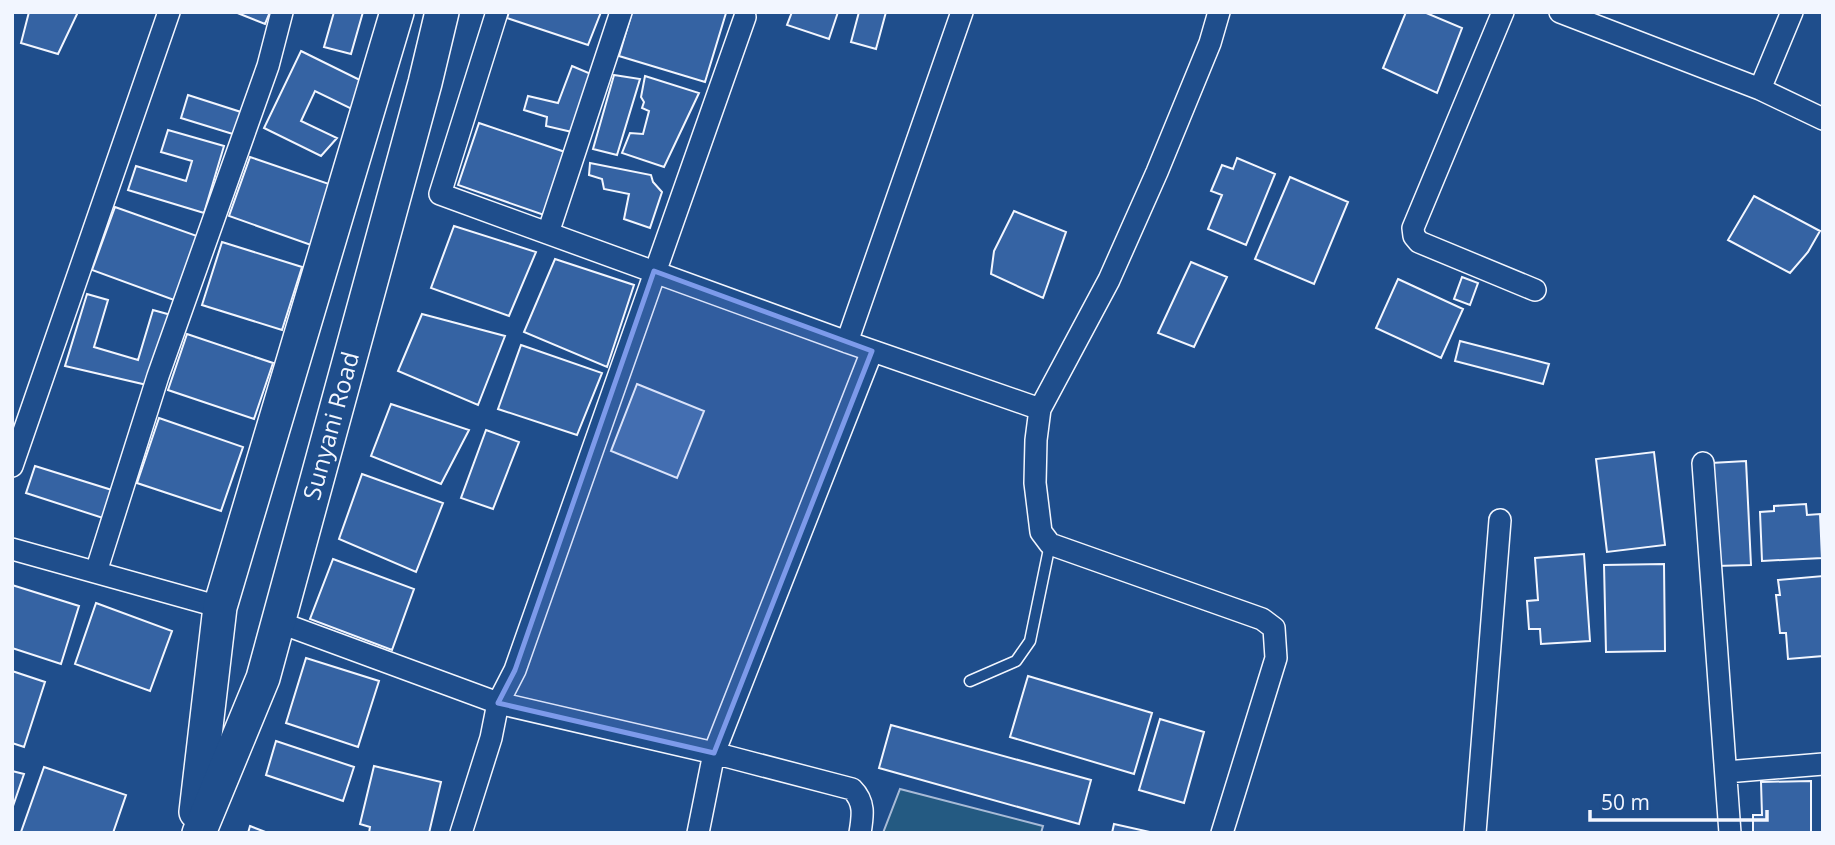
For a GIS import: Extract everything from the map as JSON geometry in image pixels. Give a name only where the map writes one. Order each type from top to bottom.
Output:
[{"type":"main road","points":[[193,833],[220,607],[397,12]]},
{"type":"main road","name":"Sunyani Road","points":[[200,833],[263,678],[442,12]]},
{"type":"street","points":[[12,466],[169,12]]},
{"type":"street","points":[[96,572],[158,376],[268,66],[282,12]]},
{"type":"street","points":[[497,12],[440,194],[1040,409]]},
{"type":"street","points":[[548,233],[621,12]]},
{"type":"street","points":[[847,342],[962,12]]},
{"type":"street","points":[[1219,12],[1210,43],[1114,268],[1040,409],[1035,483],[1041,532],[1050,544],[1262,619],[1274,628],[1276,658],[1222,833]]},
{"type":"street","points":[[1503,12],[1413,228],[1414,236],[1419,242],[1535,290]]},
{"type":"street","points":[[1560,12],[1760,89],[1823,118]]},
{"type":"street","points":[[1760,89],[1792,12]]},
{"type":"street","points":[[461,833],[491,738],[498,703],[514,670],[745,17]]},
{"type":"street","points":[[698,833],[715,753],[872,351]]},
{"type":"street","points":[[1703,463],[1730,833]]},
{"type":"street","points":[[1475,833],[1500,520]]},
{"type":"street","points":[[12,549],[220,607]]},
{"type":"street","points":[[278,622],[498,703],[715,753],[852,789],[863,805],[860,833]]},
{"type":"street","points":[[1726,772],[1823,764]]},
{"type":"lane","points":[[970,681],[1016,661],[1030,641],[1050,544]]},
{"type":"highlighted area","points":[[654,271],[872,351],[714,753],[498,703],[515,670]]},
{"type":"shaded area","points":[[900,789],[1043,826],[1041,833],[883,833]]},
{"type":"building","points":[[29,12],[78,12],[58,54],[21,43]]},
{"type":"building","points":[[235,12],[270,12],[265,24]]},
{"type":"building","points":[[334,12],[363,12],[351,54],[324,47]]},
{"type":"building","points":[[509,12],[601,12],[588,45],[507,18]]},
{"type":"building","points":[[632,12],[726,13],[705,82],[619,56]]},
{"type":"building","points":[[792,12],[838,12],[829,39],[787,25]]},
{"type":"building","points":[[859,12],[886,12],[876,49],[851,42]]},
{"type":"building","points":[[1406,12],[1424,12],[1462,28],[1437,93],[1383,68]]},
{"type":"building","points":[[301,51],[370,85],[358,112],[315,91],[301,121],[337,138],[321,156],[264,128]]},
{"type":"building","points":[[572,66],[591,74],[572,132],[546,126],[547,117],[524,110],[528,96],[558,103]]},
{"type":"building","points":[[614,75],[640,79],[617,155],[593,149]]},
{"type":"building","points":[[645,76],[699,93],[664,167],[622,153],[630,133],[643,134],[649,111],[642,108]]},
{"type":"building","points":[[188,95],[244,113],[236,135],[181,118]]},
{"type":"building","points":[[479,123],[565,152],[544,215],[458,185]]},
{"type":"building","points":[[168,130],[224,146],[204,213],[128,190],[136,166],[186,181],[192,161],[161,152]]},
{"type":"building","points":[[250,157],[332,185],[311,245],[229,216]]},
{"type":"building","points":[[1237,158],[1275,174],[1246,245],[1208,229],[1222,195],[1211,191],[1222,165],[1233,169]]},
{"type":"building","points":[[590,163],[651,175],[653,182],[662,192],[650,228],[624,219],[629,194],[604,189],[602,179],[589,175]]},
{"type":"building","points":[[1290,177],[1348,202],[1314,284],[1255,259]]},
{"type":"building","points":[[1754,196],[1820,231],[1808,252],[1790,273],[1728,240]]},
{"type":"building","points":[[115,207],[197,236],[174,300],[92,270]]},
{"type":"building","points":[[1014,211],[1066,232],[1043,298],[991,274],[994,251]]},
{"type":"building","points":[[454,226],[536,252],[509,316],[431,288]]},
{"type":"building","points":[[222,242],[302,267],[282,330],[202,305]]},
{"type":"building","points":[[555,259],[634,285],[607,367],[524,332]]},
{"type":"building","points":[[1191,262],[1227,277],[1194,347],[1158,333]]},
{"type":"building","points":[[1462,277],[1478,283],[1470,305],[1454,299]]},
{"type":"building","points":[[1398,279],[1463,309],[1441,358],[1376,328]]},
{"type":"building","points":[[87,294],[108,300],[94,347],[138,360],[153,310],[171,315],[147,385],[65,366]]},
{"type":"building","points":[[422,314],[505,336],[478,405],[398,371]]},
{"type":"building","points":[[187,334],[273,363],[254,419],[168,390]]},
{"type":"building","points":[[1460,341],[1549,364],[1543,384],[1455,361]]},
{"type":"building","points":[[521,345],[602,373],[577,435],[498,409]]},
{"type":"building","points":[[637,384],[704,411],[677,478],[611,451]]},
{"type":"building","points":[[391,404],[469,430],[441,484],[371,456]]},
{"type":"building","points":[[159,418],[243,447],[221,511],[137,483]]},
{"type":"building","points":[[486,430],[519,442],[493,509],[461,498]]},
{"type":"building","points":[[1654,452],[1665,545],[1607,552],[1596,459]]},
{"type":"building","points":[[1746,461],[1751,565],[1716,566],[1711,463]]},
{"type":"building","points":[[35,466],[115,491],[106,519],[26,493]]},
{"type":"building","points":[[362,474],[443,503],[416,572],[339,539]]},
{"type":"building","points":[[1806,504],[1807,515],[1820,514],[1822,558],[1762,561],[1760,512],[1774,511],[1774,506]]},
{"type":"building","points":[[1584,554],[1590,641],[1541,644],[1540,629],[1529,629],[1527,601],[1538,600],[1535,558]]},
{"type":"building","points":[[333,559],[414,589],[392,650],[310,619]]},
{"type":"building","points":[[1664,564],[1665,651],[1606,652],[1604,565]]},
{"type":"building","points":[[1823,576],[1823,656],[1788,659],[1786,633],[1780,633],[1776,595],[1780,595],[1778,580]]},
{"type":"building","points":[[12,585],[79,606],[61,664],[12,648]]},
{"type":"building","points":[[96,603],[172,631],[150,691],[75,664]]},
{"type":"building","points":[[306,658],[379,681],[358,747],[286,723]]},
{"type":"building","points":[[12,671],[45,682],[24,747],[12,743]]},
{"type":"building","points":[[1028,676],[1152,713],[1134,774],[1010,737]]},
{"type":"building","points":[[1160,719],[1204,732],[1184,803],[1139,790]]},
{"type":"building","points":[[891,725],[1091,780],[1079,824],[879,768]]},
{"type":"building","points":[[276,741],[354,767],[343,801],[266,775]]},
{"type":"building","points":[[374,766],[441,782],[429,833],[369,833],[370,827],[360,824]]},
{"type":"building","points":[[44,767],[126,795],[113,833],[21,832]]},
{"type":"building","points":[[12,771],[24,774],[12,809]]},
{"type":"building","points":[[1811,781],[1811,833],[1753,833],[1753,815],[1762,815],[1761,782]]},
{"type":"building","points":[[1114,824],[1150,832],[1150,833],[1112,833]]},
{"type":"building","points":[[250,826],[268,833],[248,833]]}]
